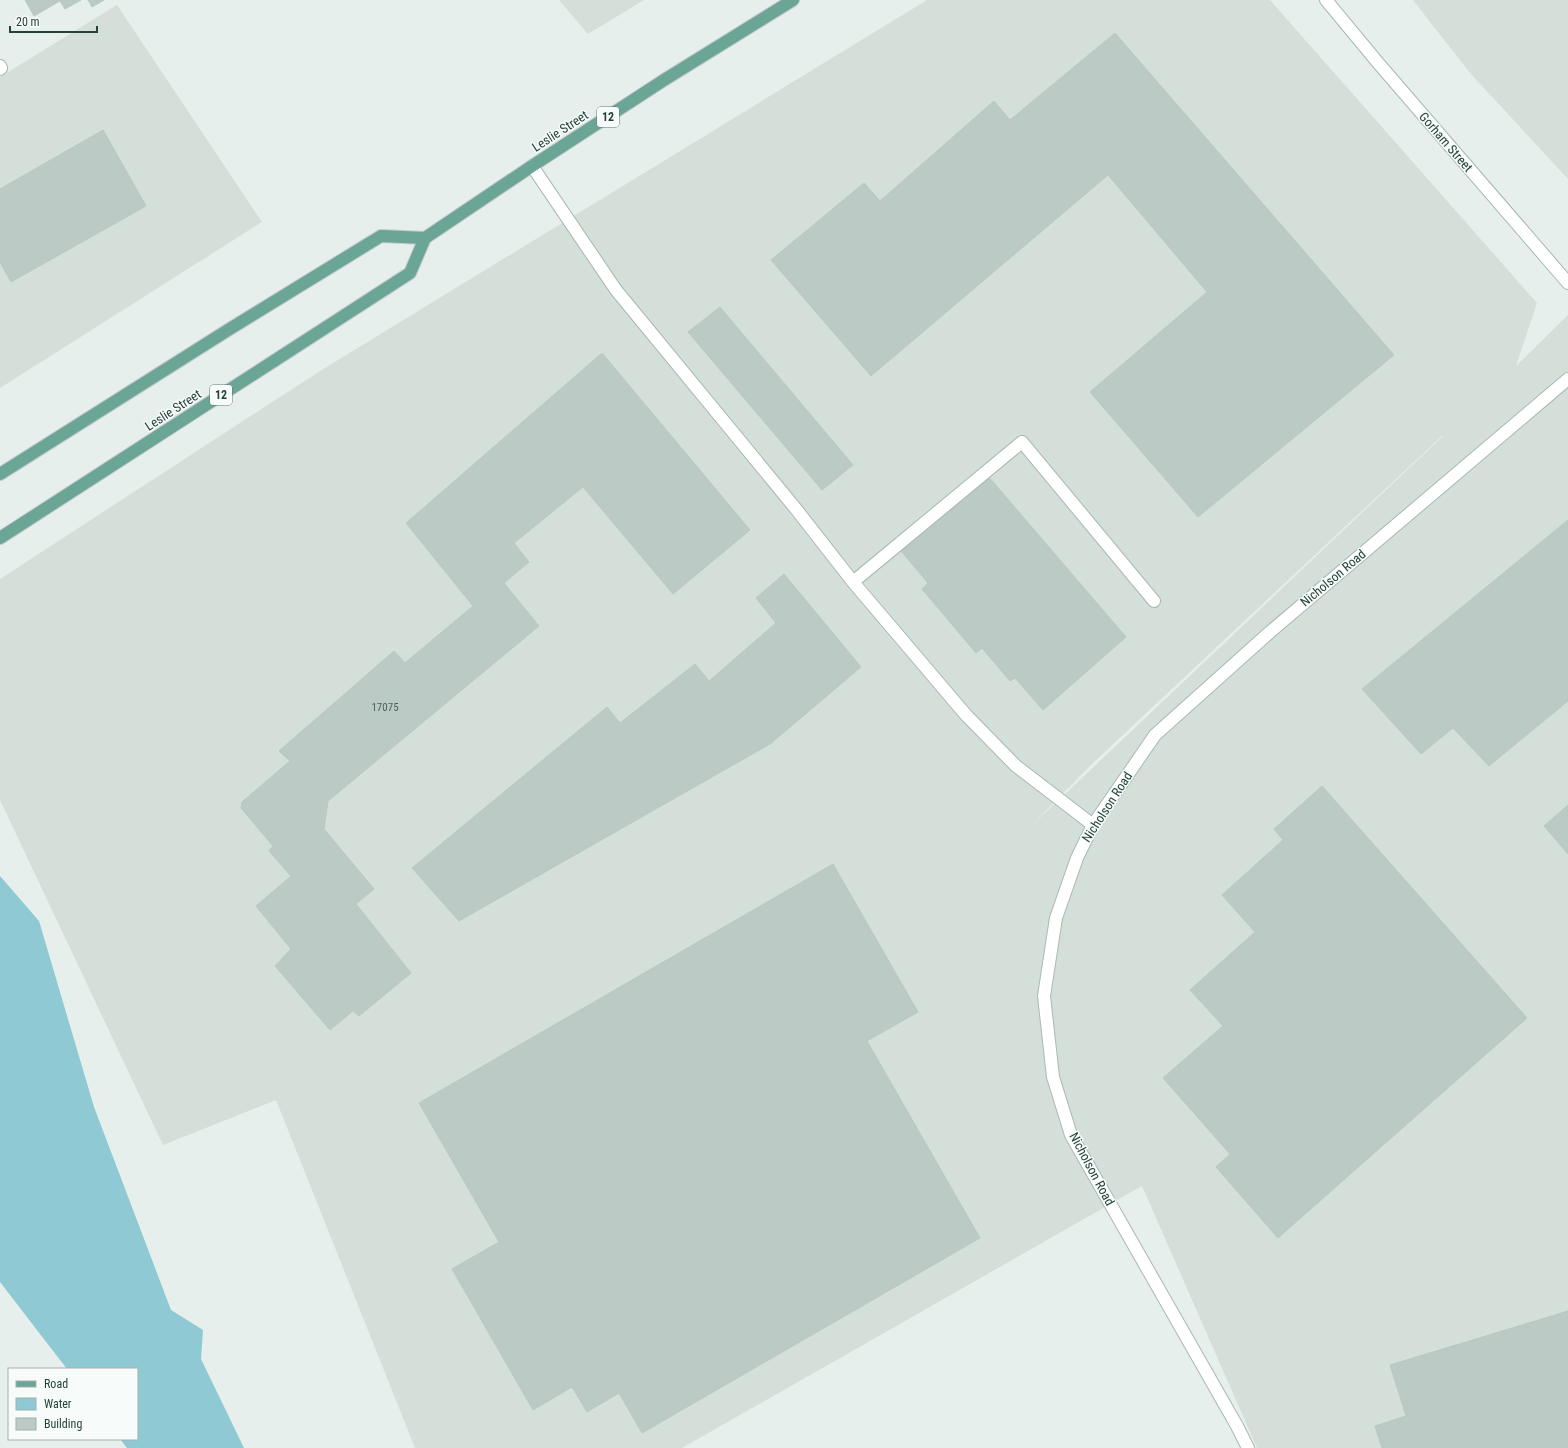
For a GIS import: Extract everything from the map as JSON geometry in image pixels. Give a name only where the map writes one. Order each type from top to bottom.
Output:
[{"type":"main road","name":"Leslie Street","points":[[0,538],[410,273],[425,238],[664,80],[793,0]]},
{"type":"main road","points":[[0,474],[228,330],[382,236],[425,238]]},
{"type":"street","name":"Gorham Street","points":[[1326,0],[1384,70],[1568,283]]},
{"type":"street","points":[[0,66],[2,68],[0,69]]},
{"type":"street","points":[[532,166],[616,290],[796,509],[853,582],[966,715],[1016,766],[1093,825]]},
{"type":"street","name":"Nicholson Road","points":[[1248,1448],[1072,1135],[1053,1077],[1044,996],[1056,918],[1077,858],[1093,825],[1155,735],[1270,632],[1568,379]]},
{"type":"street","points":[[853,582],[1022,442],[1154,601]]},
{"type":"shaded area","points":[[559,0],[644,0],[588,34]]},
{"type":"shaded area","points":[[927,0],[1270,0],[1537,303],[1516,366],[1568,315],[1568,1448],[1257,1448],[1142,1186],[682,1448],[415,1448],[276,1100],[163,1145],[0,800],[0,579],[320,371]],"holes":[[[1443,436],[1029,828],[1092,764]]]},
{"type":"shaded area","points":[[1413,0],[1568,0],[1568,179],[1470,73]]},
{"type":"shaded area","points":[[117,5],[262,222],[0,388],[0,77]]},
{"type":"water","points":[[0,876],[39,921],[94,1107],[171,1310],[203,1330],[201,1359],[244,1448],[127,1448],[121,1440],[138,1440],[138,1368],[66,1368],[0,1282]]},
{"type":"building","points":[[25,0],[81,0],[65,9],[60,1],[34,16]]},
{"type":"building","points":[[88,0],[104,0],[92,7]]},
{"type":"building","points":[[1115,33],[1394,355],[1198,517],[1090,392],[1207,292],[1108,175],[871,376],[771,260],[864,183],[880,201],[994,101],[1010,120]]},
{"type":"building","points":[[103,130],[146,206],[11,282],[0,262],[0,189]]},
{"type":"building","points":[[720,307],[853,465],[822,490],[688,332]]},
{"type":"building","points":[[602,353],[750,530],[673,594],[583,487],[514,543],[529,562],[504,583],[539,626],[328,801],[324,829],[374,889],[356,904],[411,973],[359,1016],[353,1011],[330,1030],[275,966],[291,949],[256,906],[291,876],[269,851],[273,846],[241,808],[242,802],[290,761],[279,751],[394,651],[405,663],[473,606],[406,523]]},
{"type":"building","points":[[988,476],[1126,637],[1043,710],[1015,678],[1010,681],[982,648],[976,653],[922,589],[928,583],[901,551]]},
{"type":"building","points":[[1568,520],[1568,701],[1489,766],[1453,728],[1421,754],[1362,689]]},
{"type":"building","points":[[784,574],[861,667],[770,744],[459,921],[412,868],[607,707],[620,723],[695,664],[709,681],[776,623],[756,598]]},
{"type":"building","points":[[1322,786],[1527,1018],[1278,1238],[1216,1167],[1230,1154],[1163,1078],[1223,1026],[1190,990],[1255,932],[1222,895],[1283,840],[1274,829]]},
{"type":"building","points":[[1568,805],[1568,854],[1544,826]]},
{"type":"building","points":[[833,864],[918,1012],[867,1041],[980,1238],[642,1433],[619,1393],[587,1412],[572,1387],[533,1410],[452,1269],[499,1242],[419,1103]]},
{"type":"building","points":[[1568,1311],[1568,1448],[1382,1448],[1375,1426],[1406,1416],[1390,1365]]}]
